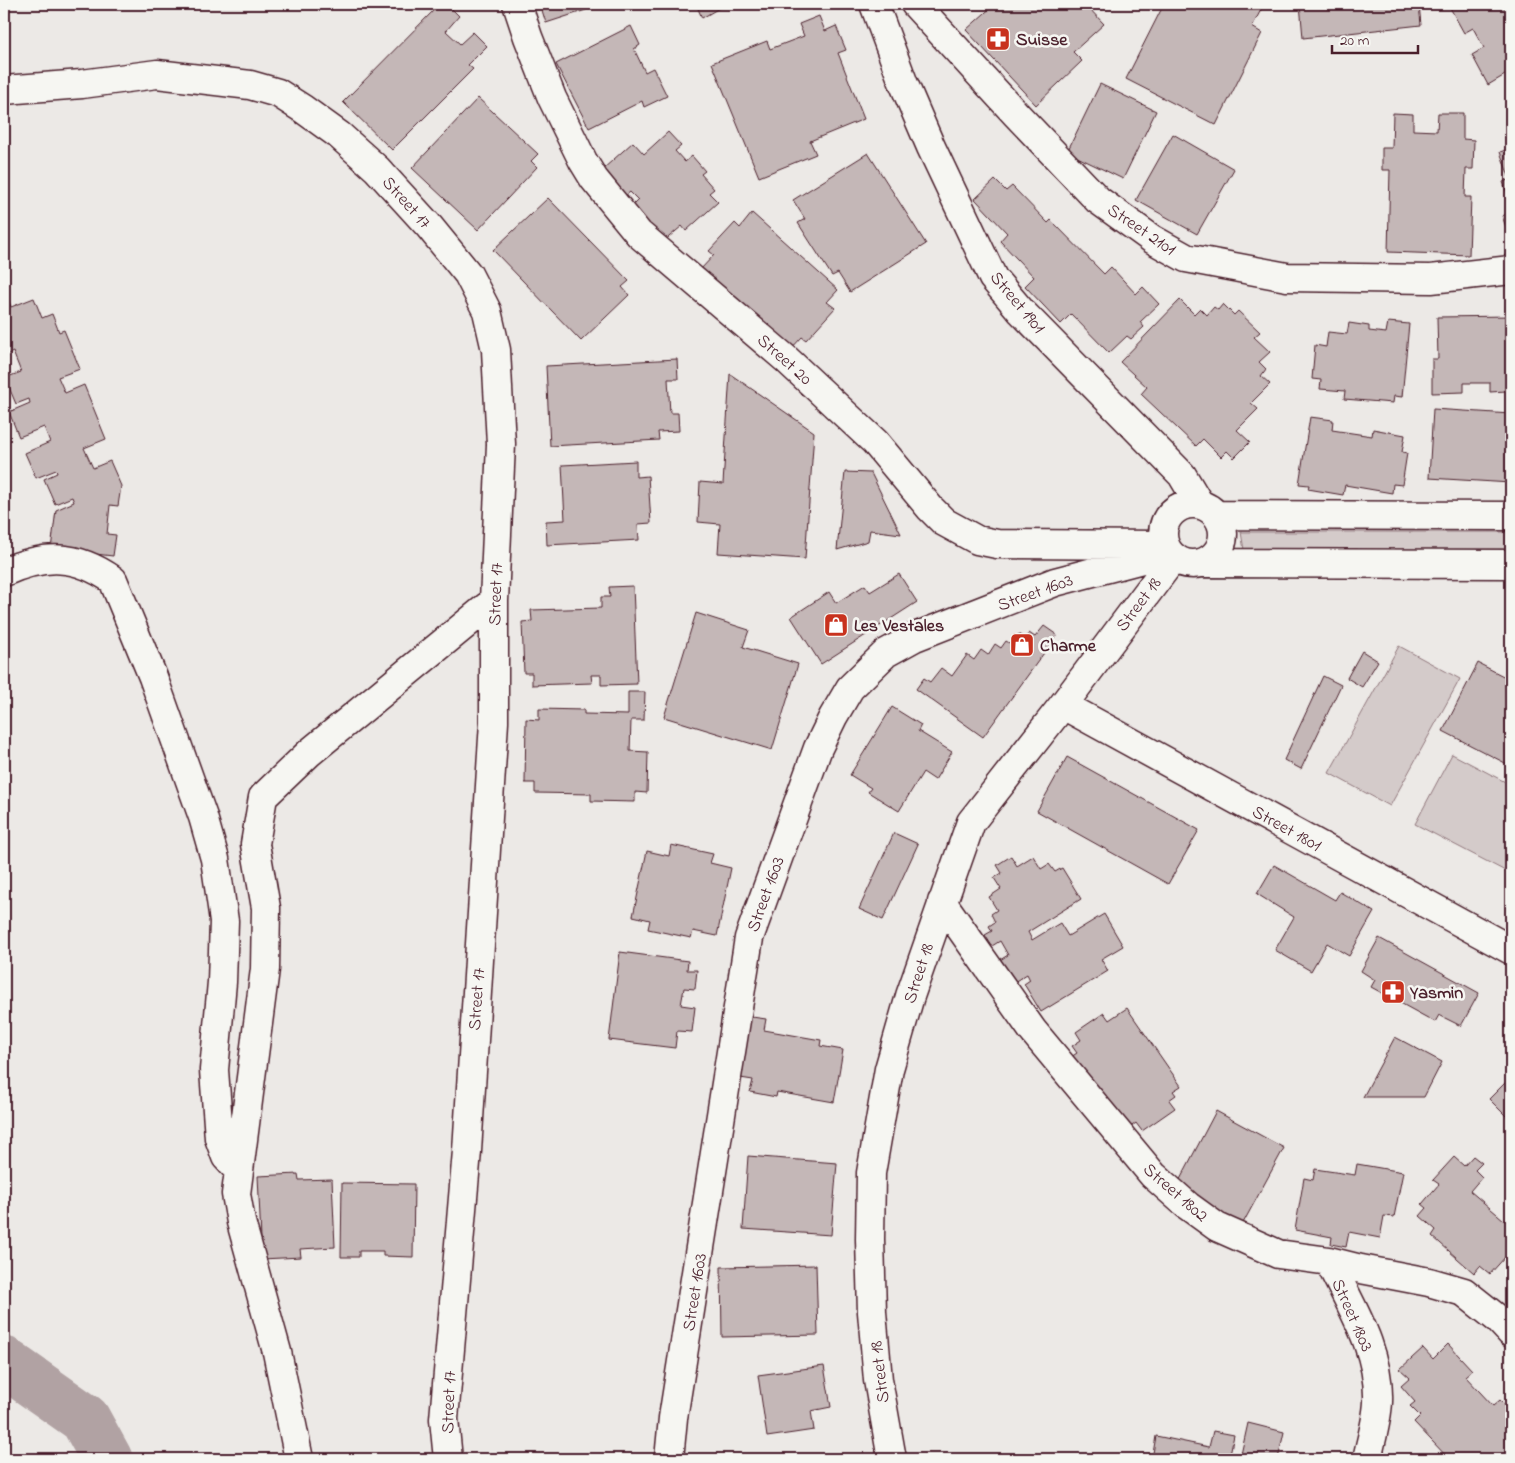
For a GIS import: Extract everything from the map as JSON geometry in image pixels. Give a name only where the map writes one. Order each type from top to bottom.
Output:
[{"type":"street","name":"Street 20","points":[[518,4],[528,37],[552,98],[583,161],[639,234],[786,359],[875,442],[944,522],[977,540],[997,544],[1169,551]]},
{"type":"street","name":"Street 1901","points":[[874,4],[903,82],[931,147],[993,278],[1021,311],[1182,475],[1208,510]]},
{"type":"street","name":"Street 2101","points":[[915,4],[1098,200],[1152,239],[1186,258],[1287,277],[1431,279],[1511,270]]},
{"type":"street","name":"Street 17","points":[[4,90],[82,84],[157,74],[250,85],[278,94],[303,108],[339,135],[377,169],[428,225],[468,274],[487,311],[496,350],[501,444],[494,601],[494,722],[467,1151],[444,1419],[448,1459]]},
{"type":"street","points":[[1511,516],[1208,510],[1190,504],[1180,507],[1173,513],[1166,521],[1164,530],[1169,551],[1188,563],[1511,564]]},
{"type":"street","points":[[1203,562],[1212,558],[1218,551],[1223,533],[1221,523],[1208,510]]},
{"type":"street","name":"Street 18","points":[[892,1459],[878,1380],[872,1312],[871,1172],[889,1069],[910,996],[971,822],[1063,705],[1169,551]]},
{"type":"street","name":"Street 1603","points":[[669,1459],[673,1418],[749,938],[818,748],[833,717],[850,688],[886,653],[915,637],[1055,582],[1169,551]]},
{"type":"street","points":[[4,572],[24,563],[44,559],[64,559],[79,562],[113,580],[153,677],[203,817],[214,859],[224,921],[222,982],[214,1070],[219,1138],[226,1156],[239,1171]]},
{"type":"street","points":[[299,1459],[277,1352],[241,1222],[236,1194],[265,969],[266,908],[256,844],[263,797],[309,753],[494,601]]},
{"type":"street","name":"Street 1801","points":[[1063,705],[1511,950]]},
{"type":"street","name":"Street 1802","points":[[942,902],[1033,1031],[1153,1175],[1188,1206],[1217,1227],[1278,1254],[1328,1261],[1361,1270],[1430,1282],[1464,1292],[1498,1319],[1511,1333]]},
{"type":"street","name":"Street 1803","points":[[1328,1261],[1369,1343],[1378,1379],[1378,1404],[1367,1459]]},
{"type":"shaded area","points":[[1241,532],[1511,532],[1511,549],[1244,550]]},
{"type":"shaded area","points":[[1399,646],[1460,679],[1390,806],[1329,773]]},
{"type":"shaded area","points":[[1452,754],[1511,785],[1511,874],[1415,824]]},
{"type":"building","points":[[440,4],[447,4],[459,16],[446,31],[460,44],[473,32],[487,46],[468,65],[473,69],[392,150],[343,102]]},
{"type":"building","points":[[540,4],[584,4],[586,10],[546,23]]},
{"type":"building","points":[[696,4],[726,4],[702,18]]},
{"type":"building","points":[[995,4],[1085,4],[1104,24],[1073,52],[1082,61],[1036,105],[966,30]]},
{"type":"building","points":[[1164,4],[1264,4],[1252,27],[1262,33],[1216,125],[1126,79]]},
{"type":"building","points":[[1300,4],[1419,4],[1421,25],[1303,38]]},
{"type":"building","points":[[1448,4],[1511,4],[1511,75],[1510,72],[1488,85],[1472,55],[1484,48],[1473,28],[1464,33]]},
{"type":"building","points":[[819,16],[825,31],[836,26],[846,50],[838,53],[864,119],[810,141],[816,154],[759,177],[712,63],[767,41],[770,49],[804,36],[799,24]]},
{"type":"building","points":[[631,26],[640,45],[634,49],[645,72],[653,68],[667,96],[644,107],[642,101],[589,128],[556,64]]},
{"type":"building","points":[[1100,84],[1156,111],[1123,179],[1067,152]]},
{"type":"building","points":[[478,98],[538,154],[531,161],[537,167],[478,230],[412,168]]},
{"type":"building","points":[[1393,113],[1413,114],[1413,130],[1437,131],[1438,113],[1463,113],[1463,139],[1474,140],[1473,169],[1466,169],[1465,197],[1471,197],[1469,255],[1388,252],[1390,170],[1382,170],[1382,148],[1392,148]]},
{"type":"building","points":[[668,132],[681,146],[675,151],[685,162],[692,156],[705,171],[701,174],[714,189],[709,193],[718,202],[686,231],[682,226],[663,242],[631,207],[638,200],[630,192],[625,196],[603,169],[633,142],[644,154]]},
{"type":"building","points":[[1173,134],[1234,169],[1197,234],[1136,200]]},
{"type":"building","points":[[1511,148],[1511,205],[1503,182],[1510,179],[1500,152]]},
{"type":"building","points":[[868,153],[926,244],[850,292],[838,273],[832,276],[798,223],[805,219],[793,200]]},
{"type":"building","points":[[995,180],[1006,191],[1012,186],[1048,223],[1051,220],[1104,274],[1111,267],[1136,294],[1143,287],[1159,304],[1140,322],[1144,327],[1131,339],[1127,336],[1109,353],[1071,314],[1061,324],[1025,286],[1034,277],[1000,241],[1007,233],[975,199]]},
{"type":"building","points":[[548,198],[629,281],[622,287],[629,295],[581,341],[493,250]]},
{"type":"building","points":[[1511,212],[1511,241],[1502,216]]},
{"type":"building","points":[[752,213],[838,290],[827,302],[835,308],[806,340],[802,337],[790,350],[700,270],[714,255],[709,251],[735,223],[740,228]]},
{"type":"building","points":[[4,289],[11,307],[34,298],[42,318],[52,314],[59,332],[64,330],[80,369],[58,377],[65,393],[84,385],[106,439],[84,448],[93,468],[110,461],[121,486],[118,506],[110,505],[107,534],[116,535],[113,556],[51,549],[56,510],[74,502],[72,497],[55,504],[44,479],[57,473],[56,470],[36,478],[25,453],[50,442],[44,427],[19,437],[9,412],[30,403],[29,399],[16,404],[5,378],[21,372],[13,352],[4,356]]},
{"type":"building","points":[[1180,300],[1194,314],[1200,308],[1207,315],[1214,307],[1218,310],[1223,304],[1234,315],[1238,311],[1260,332],[1254,337],[1270,352],[1259,362],[1266,369],[1261,376],[1270,384],[1251,403],[1258,409],[1237,430],[1250,442],[1234,458],[1227,451],[1221,457],[1203,439],[1196,446],[1141,394],[1147,387],[1120,362]]},
{"type":"building","points":[[1511,316],[1511,382],[1506,382],[1506,391],[1490,392],[1490,383],[1464,383],[1464,392],[1432,393],[1432,359],[1438,359],[1437,317]]},
{"type":"building","points":[[1388,322],[1409,324],[1402,397],[1394,396],[1393,403],[1344,399],[1345,391],[1320,389],[1321,380],[1312,379],[1315,345],[1326,347],[1328,332],[1347,334],[1349,323],[1369,326],[1369,331],[1386,333]]},
{"type":"building","points":[[677,359],[678,379],[668,379],[670,413],[678,413],[679,431],[658,432],[659,440],[550,446],[546,366]]},
{"type":"building","points":[[730,374],[814,432],[805,559],[718,553],[720,524],[698,522],[700,482],[723,484]]},
{"type":"building","points":[[1433,409],[1511,414],[1511,483],[1429,478]]},
{"type":"building","points":[[1310,417],[1333,420],[1332,430],[1372,436],[1373,429],[1405,435],[1402,452],[1407,453],[1402,485],[1393,484],[1392,493],[1345,485],[1343,495],[1308,489],[1309,485],[1299,484]]},
{"type":"building","points":[[636,461],[636,477],[648,476],[651,523],[638,524],[639,540],[547,545],[546,521],[565,520],[562,465]]},
{"type":"building","points":[[845,472],[871,473],[901,534],[870,530],[868,541],[837,550]]},
{"type":"building","points":[[899,574],[917,602],[821,664],[791,617],[829,592],[836,603],[865,585],[870,592]]},
{"type":"building","points":[[633,586],[637,684],[601,685],[601,675],[591,675],[592,683],[532,685],[532,673],[524,673],[522,622],[532,621],[531,610],[601,608],[601,597],[610,597],[609,587]]},
{"type":"building","points":[[696,613],[749,630],[743,647],[798,664],[772,750],[664,717]]},
{"type":"building","points":[[1044,626],[1057,635],[983,737],[916,689],[924,678],[930,682],[941,668],[952,676],[967,655],[974,660],[981,650],[988,655],[995,644],[1001,648],[1006,641],[1011,644],[1019,634],[1025,638],[1029,633],[1035,637]]},
{"type":"building","points":[[1362,651],[1378,661],[1362,687],[1347,678]]},
{"type":"building","points":[[1478,663],[1511,680],[1511,766],[1443,731]]},
{"type":"building","points":[[1323,676],[1341,685],[1301,769],[1284,760]]},
{"type":"building","points":[[628,692],[645,692],[644,720],[631,720],[630,751],[648,752],[647,793],[635,792],[635,802],[591,801],[591,794],[535,793],[535,783],[525,783],[526,719],[539,720],[539,709],[584,710],[584,714],[628,715]]},
{"type":"building","points":[[892,707],[921,725],[918,731],[952,752],[935,780],[923,772],[899,811],[868,792],[871,788],[850,775]]},
{"type":"building","points":[[1067,757],[1199,830],[1168,884],[1037,811]]},
{"type":"building","points":[[894,833],[918,844],[883,920],[859,909]]},
{"type":"building","points":[[671,845],[713,854],[710,863],[731,868],[717,936],[693,931],[691,938],[648,929],[650,920],[633,916],[647,851],[669,856]]},
{"type":"building","points":[[1011,856],[1017,866],[1033,856],[1041,869],[1049,864],[1055,872],[1062,868],[1081,899],[1028,932],[1032,940],[1060,923],[1068,936],[1104,914],[1123,946],[1101,959],[1108,971],[1041,1012],[1024,984],[1030,980],[1027,974],[1014,982],[1000,960],[1008,955],[1000,941],[992,946],[985,935],[992,931],[989,926],[995,922],[991,914],[997,910],[989,897],[1001,889],[994,878],[1002,873],[997,865]]},
{"type":"building","points":[[1274,865],[1335,900],[1340,892],[1374,912],[1349,956],[1327,943],[1311,971],[1275,950],[1294,917],[1257,894]]},
{"type":"building","points":[[1379,938],[1479,993],[1461,1026],[1439,1015],[1435,1022],[1371,987],[1375,980],[1361,971]]},
{"type":"building","points":[[620,952],[688,961],[687,970],[697,970],[695,989],[684,988],[681,1005],[695,1007],[692,1032],[677,1031],[675,1048],[609,1040]]},
{"type":"building","points":[[1127,1008],[1181,1086],[1173,1091],[1176,1095],[1169,1100],[1175,1108],[1142,1131],[1136,1123],[1128,1129],[1096,1084],[1092,1087],[1071,1057],[1077,1053],[1072,1046],[1081,1040],[1076,1032],[1104,1013],[1109,1020]]},
{"type":"building","points":[[745,1016],[766,1019],[764,1030],[821,1040],[820,1046],[843,1050],[834,1102],[777,1092],[776,1097],[750,1092],[753,1080],[734,1077]]},
{"type":"building","points":[[1395,1037],[1442,1062],[1424,1097],[1363,1097]]},
{"type":"building","points":[[1511,1077],[1511,1121],[1489,1099]]},
{"type":"building","points":[[1216,1111],[1284,1148],[1242,1225],[1175,1189]]},
{"type":"building","points":[[748,1156],[837,1163],[831,1235],[743,1229]]},
{"type":"building","points":[[1473,1156],[1482,1163],[1475,1170],[1482,1177],[1470,1191],[1511,1226],[1511,1237],[1507,1242],[1511,1246],[1511,1258],[1507,1255],[1490,1274],[1480,1266],[1474,1273],[1432,1236],[1436,1230],[1420,1216],[1427,1208],[1422,1204],[1439,1184],[1433,1180],[1454,1157],[1464,1166]]},
{"type":"building","points":[[1357,1164],[1403,1172],[1394,1217],[1384,1216],[1380,1238],[1349,1232],[1346,1247],[1331,1244],[1332,1237],[1295,1230],[1304,1178],[1313,1180],[1315,1169],[1355,1175]]},
{"type":"building","points":[[298,1174],[299,1180],[332,1179],[335,1247],[300,1249],[301,1257],[262,1259],[258,1176]]},
{"type":"building","points":[[342,1183],[414,1184],[413,1257],[383,1256],[383,1251],[359,1251],[359,1257],[341,1257]]},
{"type":"building","points":[[816,1265],[818,1335],[722,1337],[721,1267]]},
{"type":"building","points":[[1448,1344],[1472,1370],[1465,1376],[1493,1406],[1500,1400],[1511,1411],[1511,1455],[1506,1459],[1449,1459],[1414,1422],[1420,1416],[1410,1406],[1415,1402],[1401,1386],[1410,1378],[1400,1369],[1423,1348],[1433,1359]]},
{"type":"building","points":[[824,1366],[831,1407],[811,1411],[814,1430],[767,1437],[758,1375]]},
{"type":"building","points":[[1248,1423],[1284,1432],[1278,1459],[1240,1459]]},
{"type":"building","points":[[1213,1431],[1234,1435],[1229,1459],[1152,1459],[1156,1436],[1209,1447]]},
{"type":"waterway","points":[[4,1362],[85,1419],[107,1459]]},
{"type":"place","name":"Suisse","points":[[998,39]]},
{"type":"place","name":"Les Vestales","points":[[836,625]]},
{"type":"place","name":"Charme","points":[[1022,645]]},
{"type":"place","name":"Yasmin","points":[[1393,992]]}]
